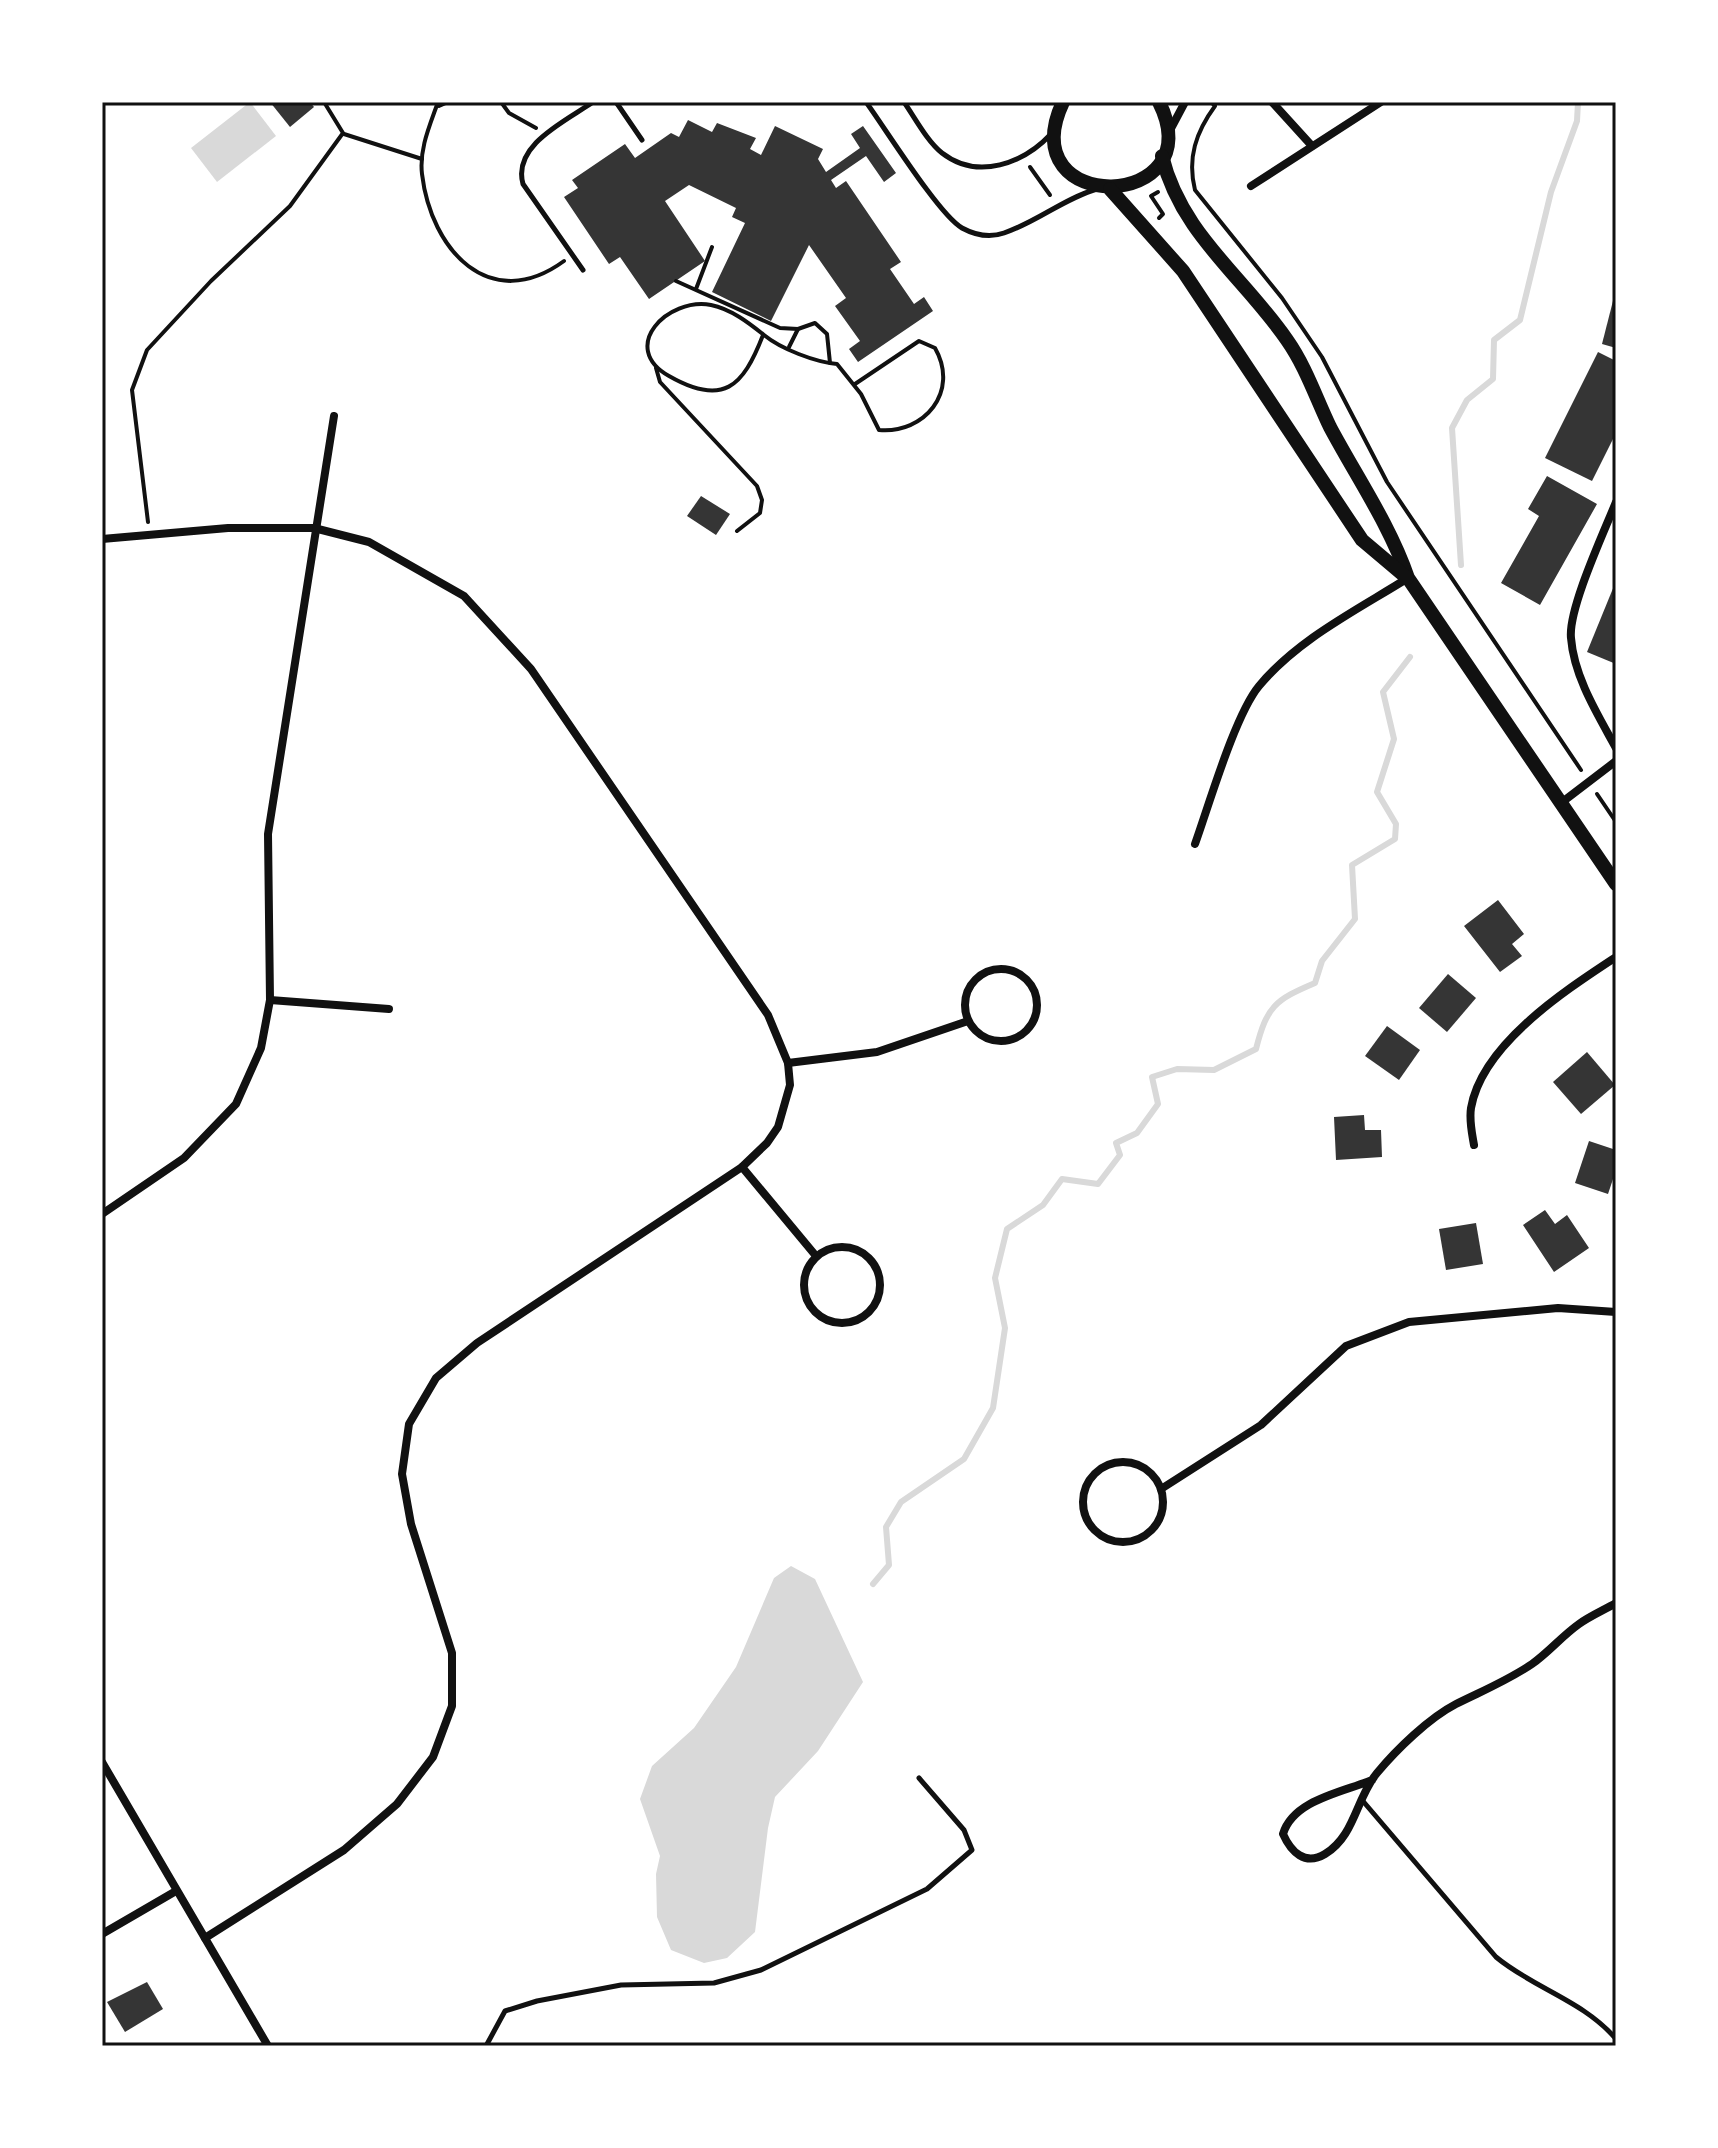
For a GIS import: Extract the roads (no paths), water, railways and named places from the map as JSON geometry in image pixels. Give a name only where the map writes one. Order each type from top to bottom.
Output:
[{"type":"main road","points":[[1063,102],[1055,130],[1056,146],[1067,167],[1085,183],[1105,188],[1141,180],[1162,156],[1167,135],[1159,102]]},
{"type":"main road","points":[[1162,156],[1181,210],[1269,315],[1300,360],[1328,423],[1393,541],[1408,578],[1616,884]]},
{"type":"main road","points":[[1105,188],[1183,271],[1362,540],[1408,578]]},
{"type":"street","points":[[1167,135],[1185,102]]},
{"type":"street","points":[[1272,102],[1312,146]]},
{"type":"street","points":[[1251,186],[1381,102]]},
{"type":"street","points":[[102,1214],[184,1158],[236,1104],[261,1048],[270,1000],[268,834],[334,416]]},
{"type":"street","points":[[1616,502],[1585,577],[1570,637],[1590,702],[1616,748]]},
{"type":"street","points":[[102,539],[242,527],[314,528],[369,542],[464,596],[531,669],[768,1015],[788,1063],[790,1085],[778,1127],[742,1167],[477,1343],[436,1378],[409,1424],[402,1474],[411,1524],[452,1653],[452,1706],[433,1757],[397,1804],[344,1850],[205,1938]]},
{"type":"street","points":[[1195,844],[1237,732],[1258,687],[1297,649],[1408,578]]},
{"type":"street","points":[[1561,803],[1616,761]]},
{"type":"street","points":[[1474,1145],[1470,1123],[1476,1092],[1505,1045],[1524,1025],[1616,957]]},
{"type":"street","points":[[998,969],[1015,972],[1029,982],[1036,998],[1036,1015],[1027,1030],[1012,1039],[995,1041],[979,1034],[968,1021],[964,1004],[969,988],[981,975],[998,969]]},
{"type":"street","points":[[270,1000],[389,1009]]},
{"type":"street","points":[[788,1063],[877,1052],[968,1021]]},
{"type":"street","points":[[742,1167],[816,1256]]},
{"type":"street","points":[[833,1247],[851,1248],[868,1256],[878,1272],[879,1281],[873,1307],[859,1319],[841,1324],[823,1319],[809,1306],[803,1289],[806,1271],[816,1256],[833,1247]]},
{"type":"street","points":[[1161,1489],[1261,1425],[1346,1346],[1409,1322],[1558,1308],[1616,1312]]},
{"type":"street","points":[[1121,1462],[1146,1469],[1161,1489],[1161,1517],[1143,1537],[1130,1542],[1103,1537],[1086,1518],[1084,1492],[1098,1471],[1109,1464],[1121,1462]]},
{"type":"street","points":[[1372,1780],[1341,1841],[1328,1853],[1316,1859],[1298,1856],[1288,1847],[1283,1834],[1287,1823],[1297,1812],[1372,1780],[1453,1706],[1496,1687],[1535,1662],[1580,1623],[1616,1603]]},
{"type":"street","points":[[102,1762],[268,2046]]},
{"type":"street","points":[[102,1934],[176,1891]]},
{"type":"lane","points":[[583,270],[523,184],[519,170],[524,155],[547,134],[593,102]]},
{"type":"lane","points":[[616,102],[642,140]]},
{"type":"lane","points":[[866,102],[950,218],[971,232],[989,237],[1004,233],[1066,199],[1105,188]]},
{"type":"lane","points":[[904,102],[942,153],[965,165],[1004,165],[1033,150],[1055,130]]},
{"type":"lane","points":[[486,2046],[505,2011],[537,2001],[621,1985],[714,1983],[761,1970],[927,1889],[972,1850],[964,1830],[919,1778]]},
{"type":"lane","points":[[1362,1799],[1496,1957],[1516,1974],[1585,2011],[1616,2039]]},
{"type":"waterway","points":[[1461,565],[1452,428],[1467,400],[1493,379],[1494,340],[1520,320],[1551,192],[1577,121],[1578,102]]},
{"type":"waterway","points":[[873,1584],[889,1565],[886,1527],[901,1502],[964,1459],[993,1408],[1005,1328],[995,1278],[1007,1229],[1043,1205],[1062,1179],[1098,1184],[1120,1155],[1116,1143],[1137,1133],[1158,1104],[1152,1077],[1177,1069],[1214,1070],[1256,1049],[1264,1023],[1275,1006],[1290,994],[1315,983],[1322,961],[1355,919],[1352,865],[1395,839],[1396,824],[1377,792],[1394,739],[1383,692],[1410,657]]}]
